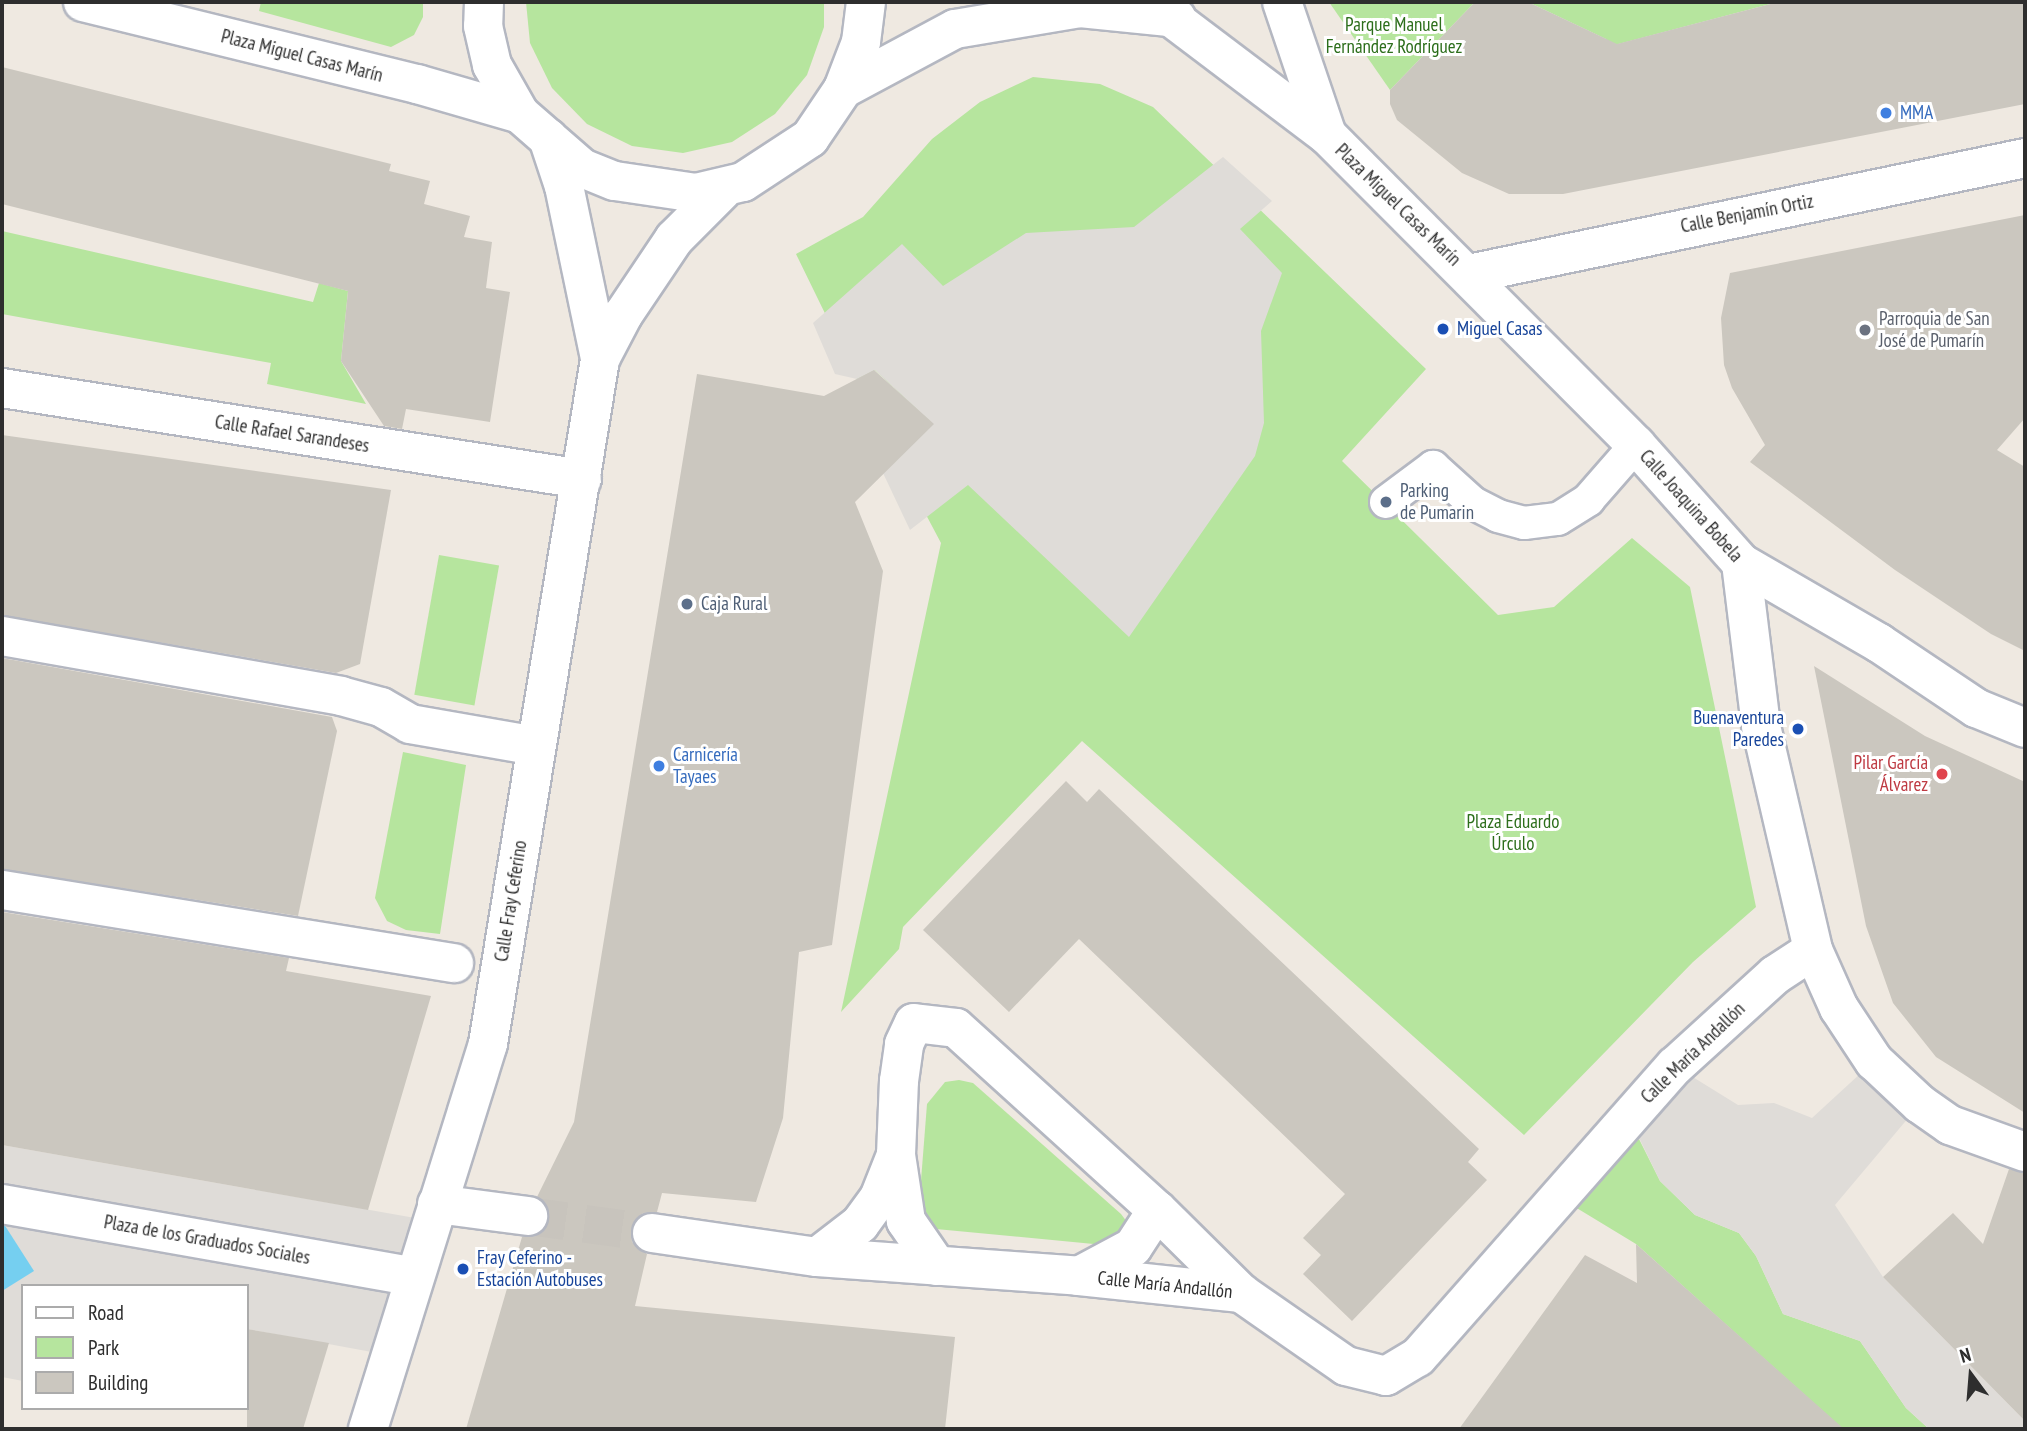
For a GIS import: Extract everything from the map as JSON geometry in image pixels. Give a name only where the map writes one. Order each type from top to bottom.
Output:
[{"type":"street","name":"Plaza Miguel Casas Marín","points":[[83,2],[417,84],[534,126]]},
{"type":"street","name":"Plaza Miguel Casas Marín","points":[[484,2],[483,26],[492,65],[534,126],[582,168],[615,181],[696,193],[722,191],[743,182],[810,138],[843,89],[861,42],[866,2]]},
{"type":"street","name":"Plaza Miguel Casas Marín","points":[[1282,2],[1327,135]]},
{"type":"street","name":"Plaza Miguel Casas Marín","points":[[843,89],[955,29],[1080,8],[1163,10],[1327,135],[1469,274]]},
{"type":"street","points":[[534,126],[564,186],[600,359]]},
{"type":"street","name":"Calle Benjamín Ortiz","points":[[1469,274],[2025,158]]},
{"type":"street","points":[[600,359],[623,315],[674,239],[722,191]]},
{"type":"street","name":"Calle Joaquina Bobela","points":[[1469,274],[1636,445],[1741,563],[1879,643],[1976,708],[2025,728]]},
{"type":"street","name":"Calle Fray Ceferino","points":[[368,1429],[412,1276],[438,1204],[488,1044],[600,359]]},
{"type":"street","name":"Calle Rafael Sarandeses","points":[[2,388],[582,479]]},
{"type":"street","points":[[1741,563],[1760,726],[1813,950],[1839,1008],[1874,1061],[1950,1125],[2025,1152]]},
{"type":"street","points":[[2,636],[341,696],[381,707],[410,724],[537,746]]},
{"type":"street","points":[[2,890],[454,963]]},
{"type":"street","name":"Calle María Andallón","points":[[652,1233],[817,1257],[1079,1276],[1241,1293],[1346,1366],[1386,1376],[1419,1357],[1675,1066],[1775,975],[1813,950]]},
{"type":"street","points":[[937,1266],[906,1222],[896,1155],[899,1081],[904,1044],[914,1023],[956,1028],[1157,1210],[1241,1293]]},
{"type":"street","points":[[817,1257],[860,1224],[879,1198],[896,1155]]},
{"type":"street","name":"Plaza de los Graduados Sociales","points":[[2,1204],[412,1276]]},
{"type":"street","points":[[438,1204],[528,1216]]},
{"type":"street","points":[[1079,1276],[1133,1247],[1157,1210]]},
{"type":"lane","points":[[1386,502],[1433,467],[1474,503],[1498,516],[1524,523],[1558,519],[1588,500],[1636,445]]},
{"type":"green space","points":[[261,2],[423,2],[423,17],[414,35],[391,47],[259,11]]},
{"type":"green space","points":[[526,2],[824,2],[824,27],[807,75],[775,114],[732,142],[683,153],[632,146],[587,124],[552,88],[530,43]]},
{"type":"green space","name":"Parque Manuel Fernández Rodríguez","points":[[1329,2],[1475,2],[1390,90]]},
{"type":"green space","points":[[1528,2],[1774,3],[1607,47],[1606,39]]},
{"type":"green space","name":"Plaza Eduardo Úrculo","points":[[1033,77],[1100,84],[1153,107],[1426,369],[1342,461],[1498,615],[1554,607],[1632,538],[1690,587],[1756,907],[1693,962],[1524,1135],[1082,741],[903,927],[899,949],[841,1012],[941,543],[897,460],[933,424],[875,370],[857,379],[796,254],[863,217],[932,139],[980,102]]},
{"type":"green space","points":[[2,231],[313,302],[319,283],[348,291],[341,361],[366,404],[267,384],[271,363],[2,314]]},
{"type":"green space","points":[[439,555],[499,566],[474,705],[414,695]]},
{"type":"green space","points":[[403,752],[466,765],[440,934],[406,930],[387,921],[375,898]]},
{"type":"green space","points":[[959,1080],[973,1083],[1121,1214],[1127,1222],[1125,1233],[1104,1245],[936,1229],[930,1225],[919,1206],[927,1104],[945,1082]]},
{"type":"green space","points":[[1639,1139],[1660,1181],[1695,1215],[1739,1233],[1756,1256],[1783,1314],[1860,1341],[1906,1408],[1929,1429],[1843,1429],[1636,1244],[1575,1207]]},
{"type":"shaded area","points":[[1223,157],[1272,201],[1240,229],[1282,273],[1261,331],[1264,423],[1255,456],[1129,637],[968,485],[910,530],[883,473],[933,424],[875,370],[857,379],[835,374],[813,323],[902,244],[943,286],[1026,233],[1134,227]]},
{"type":"shaded area","points":[[1874,1061],[1920,1104],[1835,1205],[1883,1277],[2025,1421],[2025,1429],[1929,1429],[1906,1408],[1860,1341],[1783,1314],[1756,1256],[1739,1233],[1695,1215],[1660,1181],[1629,1117],[1675,1066],[1738,1105],[1774,1103],[1812,1118]]},
{"type":"shaded area","points":[[2,1145],[432,1221],[388,1355],[248,1329],[248,1284],[21,1284],[21,1381],[2,1377]]},
{"type":"water","points":[[2,1221],[34,1271],[2,1291]]},
{"type":"building","points":[[1475,2],[1528,2],[1617,44],[1778,2],[2025,2],[2025,104],[1563,194],[1509,194],[1462,173],[1397,120],[1390,104],[1390,90]]},
{"type":"building","points":[[2,67],[391,164],[389,171],[430,181],[424,204],[470,216],[464,237],[492,242],[486,288],[510,292],[490,422],[406,409],[402,429],[384,426],[341,361],[348,291],[2,204]]},
{"type":"building","points":[[2025,215],[2025,418],[1997,450],[2025,467],[2025,651],[1991,634],[1895,570],[1750,462],[1765,445],[1732,388],[1724,365],[1721,318],[1730,273]]},
{"type":"building","points":[[874,370],[934,424],[855,502],[883,571],[832,945],[799,952],[783,1118],[756,1202],[662,1193],[657,1212],[643,1213],[631,1229],[632,1242],[647,1254],[635,1306],[955,1337],[945,1429],[466,1429],[522,1237],[536,1236],[546,1229],[548,1208],[537,1197],[574,1122],[697,374],[824,396]]},
{"type":"building","points":[[2,435],[391,490],[360,664],[336,673],[2,615]]},
{"type":"building","points":[[2,658],[332,717],[337,731],[298,916],[2,869]]},
{"type":"building","points":[[1814,666],[1925,736],[2025,782],[2025,1113],[1936,1057],[1893,1003],[1866,926]]},
{"type":"building","points":[[1066,781],[1087,802],[1099,789],[1479,1149],[1468,1162],[1487,1180],[1352,1321],[1303,1274],[1321,1255],[1303,1238],[1345,1194],[1079,939],[1009,1012],[923,930]]},
{"type":"building","points":[[2,912],[289,958],[286,971],[431,996],[368,1210],[2,1145]]},
{"type":"building","points":[[2009,1169],[2025,1173],[2025,1421],[1883,1277],[1953,1213],[1983,1244]]},
{"type":"building","points":[[1636,1244],[1844,1429],[1459,1429],[1585,1255],[1637,1283]]},
{"type":"building","points":[[248,1329],[329,1343],[303,1429],[247,1429]]},
{"type":"tunnel","points":[[528,1216],[652,1233]]},
{"type":"place","name":"MMA","points":[[1886,113]]},
{"type":"place","name":"Miguel Casas","points":[[1443,329]]},
{"type":"place","name":"Parroquia de San José de Pumarín","points":[[1865,330]]},
{"type":"place","name":"Parking de Pumarin","points":[[1386,502]]},
{"type":"place","name":"Caja Rural","points":[[687,604]]},
{"type":"place","name":"Buenaventura Paredes","points":[[1798,729]]},
{"type":"place","name":"Carnicería Tayaes","points":[[659,766]]},
{"type":"place","name":"Pilar García Álvarez","points":[[1942,774]]},
{"type":"place","name":"Fray Ceferino - Estación Autobuses","points":[[463,1269]]}]
